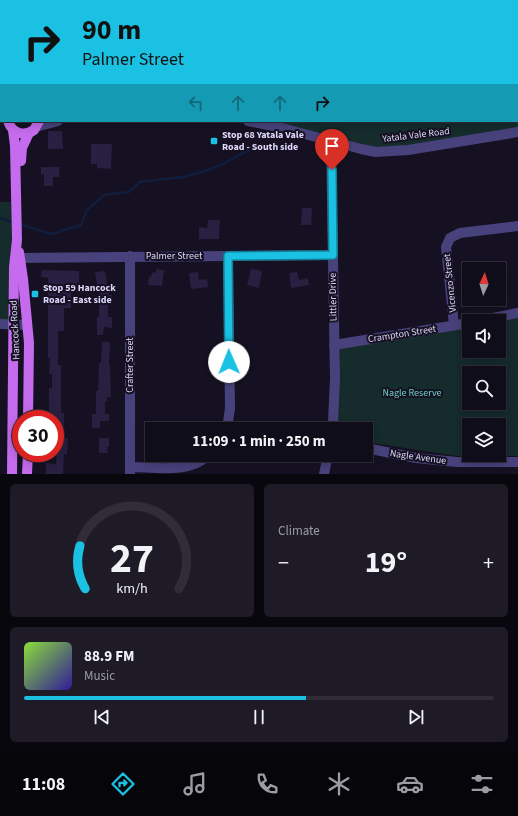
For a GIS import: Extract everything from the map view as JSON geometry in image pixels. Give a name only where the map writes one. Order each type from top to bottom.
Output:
[{"type":"main road","points":[[11,126],[21,134],[35,127]]},
{"type":"main road","name":"Hancock Road","points":[[11,126],[15,146],[18,258],[29,344],[28,410]]},
{"type":"main road","name":"Hancock Road","points":[[17,186],[20,176],[22,148],[35,127]]},
{"type":"main road","name":"Hancock Road","points":[[12,474],[14,267],[18,258]]},
{"type":"main road","points":[[27,474],[28,462]]},
{"type":"street","points":[[35,127],[54,122]]},
{"type":"street","name":"Yatala Vale Road","points":[[253,122],[376,152],[389,152],[518,132]]},
{"type":"street","name":"Littler Drive","points":[[331,142],[335,378],[333,422]]},
{"type":"street","name":"Vicenzo Street","points":[[454,325],[446,247],[450,238],[460,234],[518,226]]},
{"type":"street","name":"Palmer Street","points":[[18,258],[333,255]]},
{"type":"street","name":"Crafter Street","points":[[130,256],[130,470]]},
{"type":"street","points":[[228,256],[230,408],[228,422]]},
{"type":"street","points":[[506,315],[518,313]]},
{"type":"street","name":"Crampton Street","points":[[334,345],[462,323]]},
{"type":"street","points":[[0,324],[27,325]]},
{"type":"street","name":"Nagle Avenue","points":[[373,449],[416,458],[456,462],[518,462]]},
{"type":"street","points":[[130,470],[173,468],[188,466],[200,462]]},
{"type":"street","points":[[324,474],[327,462]]},
{"type":"green space","points":[[252,122],[518,122],[518,132],[376,152]]},
{"type":"green space","points":[[0,202],[11,202],[14,325],[0,324]]},
{"type":"green space","name":"Nagle Reserve","points":[[518,317],[518,456],[506,456],[506,418],[462,418],[462,456],[373,443],[373,422],[337,422],[340,349],[462,326],[462,358],[506,358],[506,320]]},
{"type":"building","points":[[48,131],[62,131],[63,149],[48,149]]},
{"type":"building","points":[[91,144],[112,144],[111,169],[97,168],[97,164],[91,164]]},
{"type":"building","points":[[41,167],[59,167],[59,177],[53,177],[53,186],[44,186],[44,174],[41,175]]},
{"type":"building","points":[[302,208],[312,208],[311,225],[301,225]]},
{"type":"building","points":[[208,220],[220,220],[219,239],[199,239],[199,227],[207,228]]},
{"type":"building","points":[[156,269],[164,270],[162,286],[148,285],[149,276],[151,277],[152,272],[156,273]]},
{"type":"building","points":[[251,269],[262,271],[259,288],[247,285]]},
{"type":"building","points":[[42,270],[79,271],[79,288],[71,288],[71,308],[64,308],[64,331],[58,331],[58,365],[61,365],[61,410],[49,410],[49,388],[52,388],[52,374],[49,374],[50,358],[48,358],[48,278],[41,277]]},
{"type":"building","points":[[105,271],[109,295],[112,295],[112,304],[108,304],[108,317],[112,317],[112,328],[104,327],[103,335],[97,335],[99,295],[95,272]]},
{"type":"building","points":[[198,272],[199,280],[207,279],[208,287],[191,289],[189,273]]},
{"type":"building","points":[[297,272],[299,280],[308,278],[309,285],[291,288],[289,273]]},
{"type":"building","points":[[102,342],[110,342],[109,364],[111,397],[107,397],[107,401],[105,401],[105,414],[109,414],[109,421],[100,421],[100,428],[92,428],[92,414],[96,414],[96,391],[98,391],[99,363],[101,363]]},
{"type":"building","points":[[64,438],[68,438],[67,454],[64,454]]},
{"type":"building","points":[[99,438],[109,438],[109,447],[107,447],[108,453],[99,453]]},
{"type":"building","points":[[56,462],[64,462],[63,474],[46,474],[46,463],[56,464]]},
{"type":"waterway","points":[[19,224],[51,234],[81,225],[87,210],[104,195],[129,192],[140,182],[183,177],[202,172],[261,146],[273,146],[286,149],[293,147]]},
{"type":"waterway","points":[[0,218],[14,223]]},
{"type":"place","name":"Stop 68 Yatala Vale Road - South side","points":[[214,141]]},
{"type":"place","name":"Stop 59 Hancock Road - East side","points":[[35,294]]},
{"type":"route","points":[[229,362],[228,256],[333,255],[332,170]]}]
